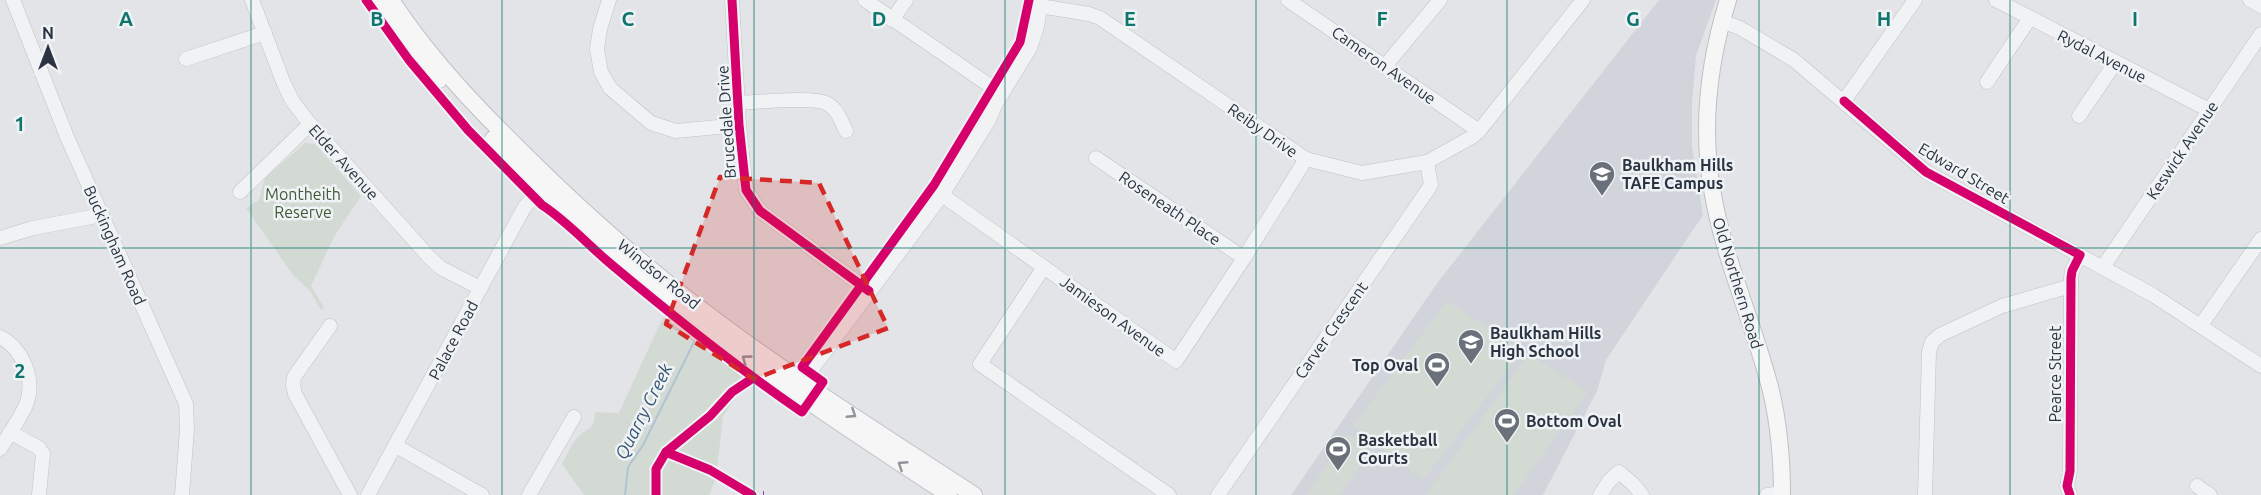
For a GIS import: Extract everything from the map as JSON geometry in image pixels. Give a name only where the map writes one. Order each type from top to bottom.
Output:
[{"type":"main road","name":"Windsor Road","points":[[378,0],[416,56],[523,171],[651,286],[749,362],[798,387],[974,495]]},
{"type":"main road","name":"Windsor Road","points":[[391,0],[414,33],[458,87],[585,213],[798,387],[949,495]]},
{"type":"main road","name":"Old Northern Road","points":[[1728,0],[1713,56],[1708,94],[1708,152],[1712,189],[1722,231],[1771,392],[1780,446],[1777,494]]},
{"type":"street","name":"Buckingham Road","points":[[13,0],[67,137],[186,404],[187,430],[183,495]]},
{"type":"street","name":"Elder Avenue","points":[[252,0],[284,84],[293,102],[310,124],[429,258],[441,268],[480,288]]},
{"type":"street","points":[[609,0],[597,49],[601,72],[610,88],[651,123],[676,131],[739,125]]},
{"type":"street","name":"Brucedale Drive","points":[[732,0],[739,125],[746,190],[753,203],[779,225],[869,291]]},
{"type":"street","points":[[865,0],[1002,94]]},
{"type":"street","points":[[891,20],[906,0]]},
{"type":"street","name":"Cameron Avenue","points":[[1288,0],[1479,131]]},
{"type":"street","points":[[1385,66],[1440,0]]},
{"type":"street","name":"Reiby Drive","points":[[1040,3],[1089,14],[1104,20],[1306,159],[1362,173],[1427,162],[1479,131],[1583,0]]},
{"type":"street","points":[[1844,101],[1915,0]]},
{"type":"street","name":"Rydal Avenue","points":[[1996,0],[2210,110]]},
{"type":"street","points":[[2250,0],[2261,6]]},
{"type":"street","points":[[798,387],[942,195],[989,120],[1034,39],[1040,3]]},
{"type":"street","points":[[1987,82],[2030,18]]},
{"type":"street","name":"Edward Street","points":[[1721,21],[1740,28],[1794,60],[1926,172],[2153,295],[2261,366]]},
{"type":"street","points":[[186,59],[265,33]]},
{"type":"street","name":"Keswick Avenue","points":[[2103,267],[2261,34]]},
{"type":"street","points":[[2079,116],[2115,63]]},
{"type":"street","points":[[739,103],[808,100],[826,103],[837,112],[846,131]]},
{"type":"street","points":[[240,192],[310,124]]},
{"type":"street","name":"Roseneath Place","points":[[1096,158],[1244,258]]},
{"type":"street","name":"Jamieson Avenue","points":[[942,195],[1176,361],[1306,159]]},
{"type":"street","name":"Carver Crescent","points":[[1218,495],[1431,185],[1427,162]]},
{"type":"street","name":"Palace Road","points":[[368,495],[524,208],[541,187]]},
{"type":"street","points":[[0,238],[33,228],[102,215]]},
{"type":"street","points":[[2201,325],[2261,238]]},
{"type":"street","name":"Pearce Street","points":[[2070,495],[2067,486],[2070,471],[2071,286],[2072,271],[2080,255]]},
{"type":"street","points":[[1044,267],[980,364],[1169,495]]},
{"type":"street","points":[[1925,495],[1929,352],[1932,342],[1940,335],[2002,306],[2071,286]]},
{"type":"street","points":[[330,326],[294,377],[292,385],[350,495]]},
{"type":"street","points":[[0,337],[24,359],[29,380],[27,403],[0,449]]},
{"type":"street","points":[[529,495],[574,417]]},
{"type":"street","points":[[10,432],[39,448],[43,454],[39,495]]},
{"type":"street","points":[[396,446],[482,495]]},
{"type":"street","points":[[1600,495],[1609,481],[1619,472],[1642,495]]},
{"type":"street","points":[[2197,486],[2210,495]]},
{"type":"highlighted area","points":[[720,177],[819,183],[888,328],[754,379],[666,324]]},
{"type":"shaded area","points":[[1659,0],[1716,0],[1696,56],[1692,103],[1692,147],[1703,215],[1606,360],[1597,391],[1543,495],[1291,495],[1438,282]]},
{"type":"green space","name":"Montheith Reserve","points":[[305,143],[315,144],[361,196],[335,235],[311,286],[324,308],[321,310],[310,291],[293,275],[246,208],[259,200],[265,178]]},
{"type":"green space","name":"Top Oval","points":[[1447,301],[1522,351],[1423,480],[1353,426]]},
{"type":"green space","points":[[663,317],[747,380],[723,416],[716,478],[709,495],[584,495],[562,464],[575,441],[594,423],[595,412],[619,413]]},
{"type":"green space","name":"Bottom Oval","points":[[1529,354],[1588,392],[1514,495],[1426,495]]},
{"type":"green space","name":"Basketball Courts","points":[[1348,434],[1371,450],[1340,495],[1306,495]]},
{"type":"waterway","name":"Quarry Creek","points":[[625,495],[628,467],[643,445],[694,342]]},
{"type":"cycle path","points":[[366,0],[409,60],[468,130],[542,205],[682,322],[802,412],[823,382],[802,367],[934,185],[1020,42],[1029,0]]},
{"type":"cycle path","points":[[732,0],[739,125],[746,190],[760,211],[869,291]]},
{"type":"cycle path","points":[[1844,101],[1926,172],[2080,255],[2071,278],[2070,471],[2067,486],[2070,495]]},
{"type":"cycle path","points":[[656,495],[656,469],[666,452],[710,416],[732,392],[753,378]]},
{"type":"cycle path","points":[[666,452],[710,470],[752,495]]},
{"type":"place","name":"Baulkham Hills TAFE Campus","points":[[1602,197]]},
{"type":"place","name":"Baulkham Hills High School","points":[[1471,365]]},
{"type":"place","name":"Top Oval","points":[[1437,388]]},
{"type":"place","name":"Bottom Oval","points":[[1507,444]]},
{"type":"place","name":"Basketball Courts","points":[[1338,472]]}]
